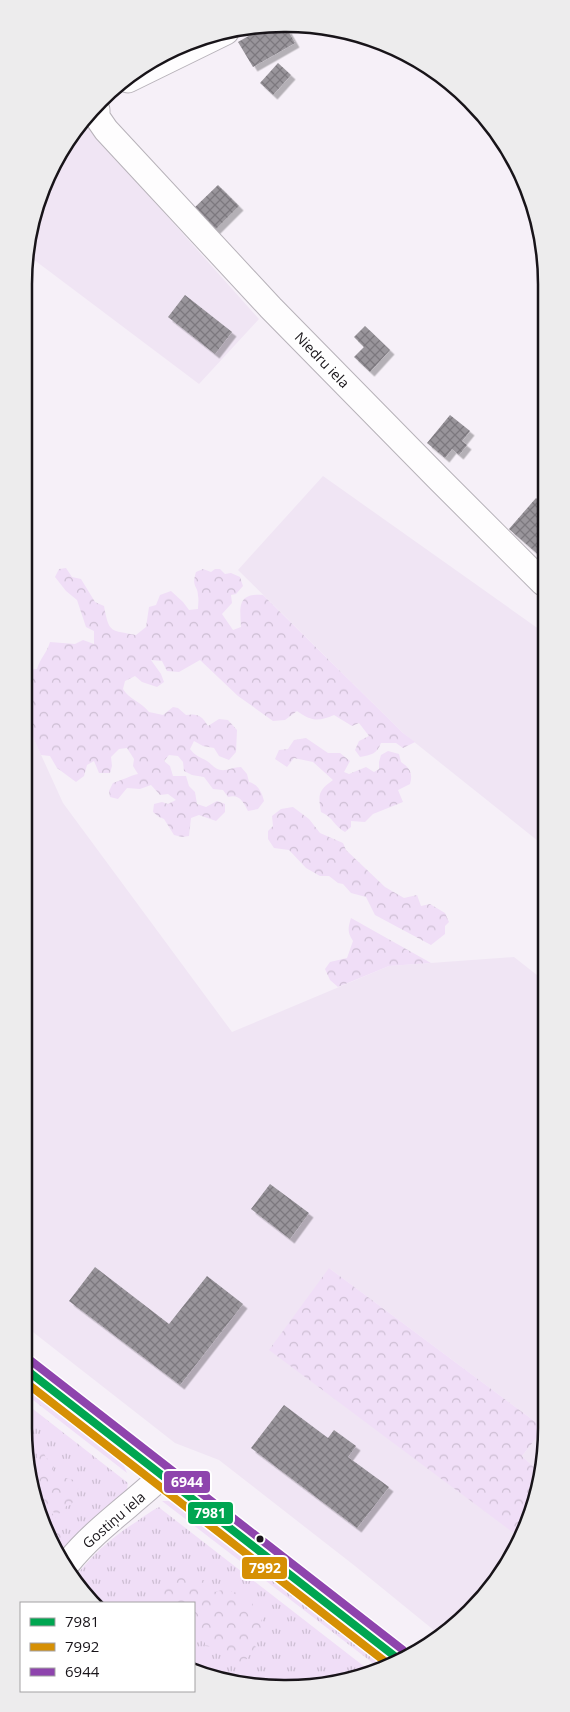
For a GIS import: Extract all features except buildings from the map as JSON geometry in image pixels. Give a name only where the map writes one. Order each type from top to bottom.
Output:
[{"type":"highway","points":[[32,1374],[392,1655]]},
{"type":"street","name":"Niedru iela","points":[[102,120],[271,308],[538,578]]},
{"type":"street","name":"Gostiņu iela","points":[[71,1560],[93,1535],[162,1476]]},
{"type":"shaded area","points":[[88,127],[259,319],[199,384],[34,260],[41,220],[52,188],[66,159]]},
{"type":"shaded area","points":[[323,476],[538,628],[538,841],[403,733],[238,570]]},
{"type":"shaded area","points":[[32,735],[63,803],[232,1032],[389,966],[514,957],[538,976],[538,1424],[329,1268],[514,1532],[504,1553],[485,1581],[464,1606],[434,1630],[219,1460],[175,1443],[32,1331]]},
{"type":"shaded area","points":[[537,1436],[534,1467],[522,1456]]},
{"type":"green space","points":[[66,568],[72,577],[81,579],[95,602],[104,606],[112,629],[136,635],[146,627],[149,607],[156,605],[160,595],[171,591],[189,610],[198,609],[198,592],[194,584],[196,572],[203,569],[211,572],[215,569],[220,569],[225,574],[231,573],[240,577],[243,586],[236,594],[231,595],[232,603],[222,614],[233,630],[241,627],[240,613],[244,599],[248,596],[263,595],[403,733],[415,742],[403,748],[396,743],[381,743],[378,750],[367,756],[360,757],[355,750],[359,741],[369,736],[359,723],[352,726],[334,715],[323,719],[315,719],[306,717],[297,711],[285,720],[273,721],[238,696],[200,660],[179,672],[167,671],[162,661],[151,660],[164,682],[157,687],[142,682],[135,676],[125,681],[123,689],[126,693],[149,712],[163,715],[173,707],[178,708],[186,715],[194,714],[199,716],[208,726],[219,719],[228,720],[237,730],[236,752],[229,760],[219,756],[214,748],[203,746],[194,741],[190,749],[215,768],[225,770],[241,767],[247,774],[249,782],[259,789],[264,801],[258,809],[248,811],[243,802],[238,798],[228,797],[223,790],[213,789],[204,777],[192,775],[184,771],[183,762],[178,756],[169,755],[164,761],[170,766],[173,776],[186,776],[189,786],[195,792],[197,804],[206,807],[217,801],[225,804],[225,812],[216,821],[199,815],[191,818],[189,836],[174,835],[164,819],[153,812],[154,804],[162,802],[168,804],[176,800],[168,794],[160,795],[151,785],[140,789],[127,788],[118,799],[110,797],[109,791],[113,783],[138,774],[133,766],[134,759],[127,748],[119,749],[111,757],[112,766],[110,773],[99,773],[94,761],[87,765],[84,776],[76,782],[57,768],[50,756],[41,755],[32,735],[32,670],[37,669],[50,642],[75,644],[83,640],[94,644],[94,631],[86,627],[77,600],[66,591],[55,577],[59,569]]},
{"type":"green space","points":[[306,738],[328,753],[340,753],[350,761],[344,772],[349,774],[366,767],[374,772],[379,769],[381,755],[388,751],[399,754],[401,762],[407,766],[411,774],[410,784],[398,790],[403,802],[373,814],[365,822],[351,821],[351,827],[345,832],[321,812],[320,793],[333,780],[313,762],[294,758],[287,767],[275,759],[279,750],[288,749],[294,740]]},
{"type":"green space","points":[[293,807],[309,819],[320,833],[343,843],[346,850],[385,887],[404,898],[417,895],[421,906],[430,904],[445,913],[449,922],[445,926],[445,934],[431,945],[375,915],[366,897],[351,893],[343,884],[338,883],[329,876],[320,876],[306,868],[289,850],[274,848],[268,839],[268,831],[273,826],[272,816],[281,809]]},
{"type":"green space","points":[[351,918],[431,963],[389,966],[338,987],[330,980],[325,969],[330,962],[347,958],[353,941],[349,930]]},
{"type":"green space","points":[[329,1268],[538,1424],[537,1436],[522,1456],[534,1467],[529,1492],[514,1533],[269,1350]]},
{"type":"green space","points":[[32,1393],[119,1460],[127,1473],[32,1399]]},
{"type":"green space","points":[[32,1408],[128,1483],[126,1494],[66,1552],[52,1524],[37,1476],[33,1444]]},
{"type":"green space","points":[[38,1453],[44,1453],[54,1467],[53,1475],[74,1480],[79,1488],[74,1492],[74,1500],[71,1505],[66,1506],[57,1515],[51,1512],[64,1527],[61,1530],[64,1537],[60,1541],[41,1492],[35,1459],[37,1458]]},
{"type":"green space","points":[[162,1501],[169,1501],[180,1507],[379,1661],[373,1663]]},
{"type":"green space","points":[[159,1507],[364,1667],[334,1675],[302,1679],[268,1679],[236,1675],[195,1663],[195,1602],[103,1602],[79,1572],[111,1540]]},
{"type":"green space","points":[[181,1572],[188,1572],[191,1577],[207,1581],[215,1592],[230,1590],[235,1594],[236,1600],[240,1599],[242,1604],[244,1600],[251,1601],[254,1607],[252,1611],[263,1616],[261,1622],[263,1628],[256,1633],[257,1638],[253,1639],[252,1643],[256,1647],[244,1662],[232,1664],[224,1658],[221,1648],[205,1646],[205,1638],[195,1632],[195,1602],[166,1602],[163,1592],[164,1584],[166,1581],[179,1576]]},
{"type":"transit line","name":"6944","points":[[32,1362],[403,1650]]},
{"type":"transit line","name":"7981","points":[[32,1374],[393,1655]]},
{"type":"transit line","name":"7992","points":[[32,1387],[383,1660]]}]
